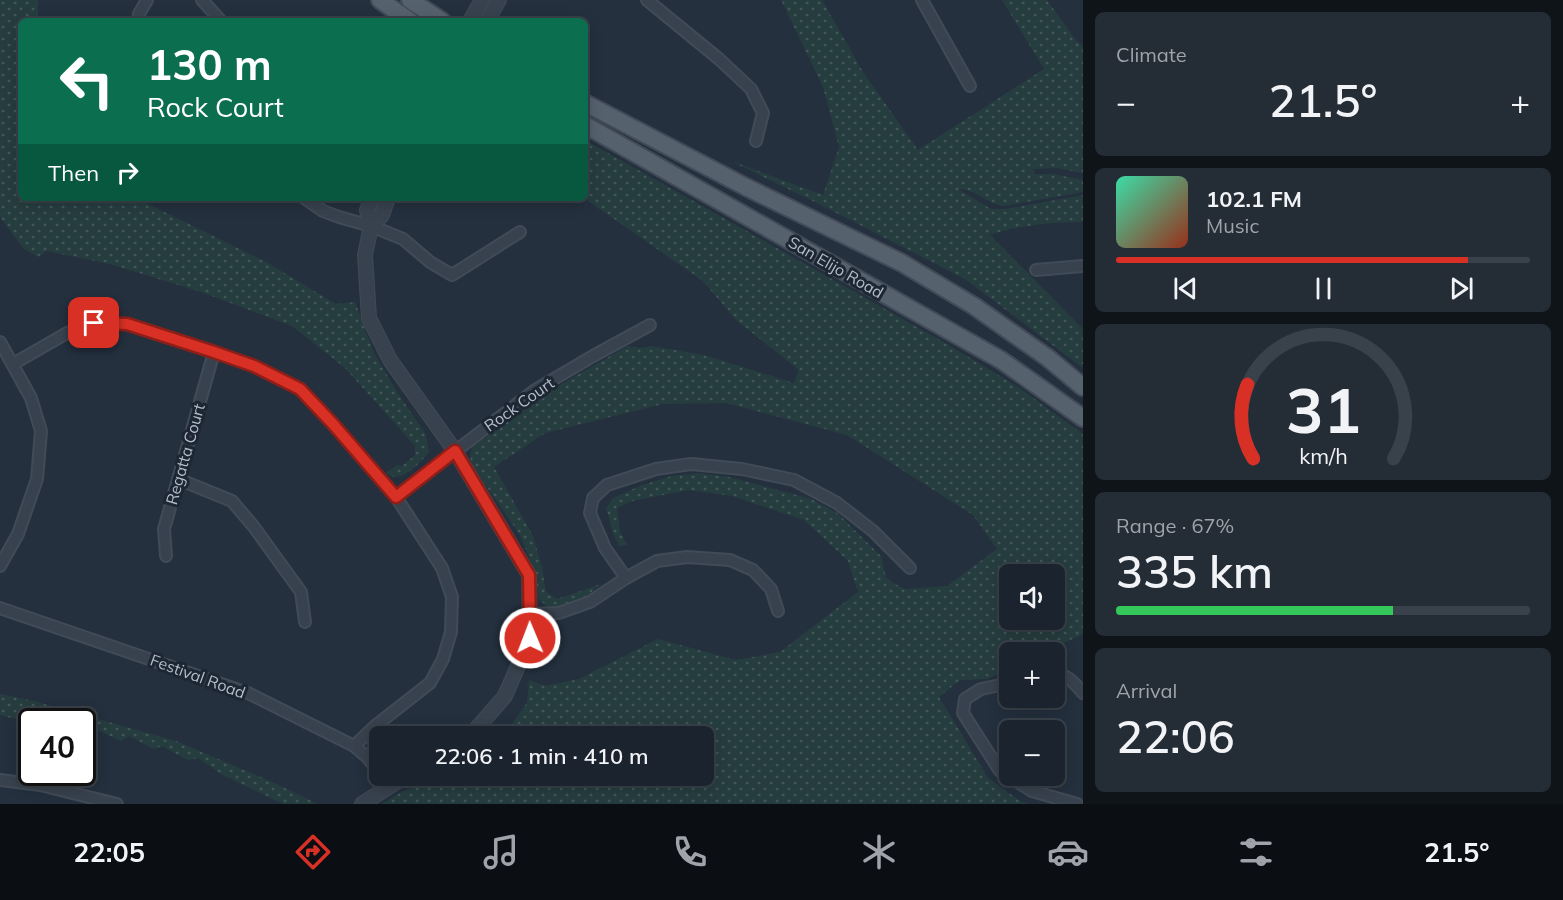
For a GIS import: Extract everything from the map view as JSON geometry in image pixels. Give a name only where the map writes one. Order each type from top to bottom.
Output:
[{"type":"main road","points":[[380,0],[406,18]]},
{"type":"main road","points":[[410,0],[437,18]]},
{"type":"main road","name":"San Elijo Road","points":[[588,105],[746,187],[902,263],[974,306],[1047,358],[1083,387]]},
{"type":"main road","name":"San Elijo Road","points":[[588,126],[1000,360],[1083,418]]},
{"type":"street","points":[[138,18],[147,0]]},
{"type":"street","points":[[202,0],[219,18]]},
{"type":"street","points":[[472,18],[482,0]]},
{"type":"street","points":[[489,18],[499,0]]},
{"type":"street","points":[[647,0],[719,59],[751,89],[763,113],[756,141]]},
{"type":"street","points":[[922,0],[970,86]]},
{"type":"street","points":[[309,201],[331,214],[404,239],[430,262],[452,275],[520,232]]},
{"type":"street","points":[[371,201],[367,210],[371,226],[365,255],[369,318],[390,360],[455,451],[529,575],[530,638],[505,696],[479,726]]},
{"type":"street","points":[[371,226],[382,215],[387,201]]},
{"type":"street","points":[[1036,270],[1083,266]]},
{"type":"street","points":[[13,364],[67,333],[94,323],[127,324],[254,366],[300,389],[333,424],[396,497],[442,568],[452,597],[451,632],[443,659],[430,683],[375,726],[354,746]]},
{"type":"street","name":"Rock Court","points":[[396,497],[536,390],[650,325]]},
{"type":"street","points":[[0,342],[31,398],[41,431],[37,479],[18,534],[0,566]]},
{"type":"street","name":"Regatta Court","points":[[166,556],[164,529],[214,352]]},
{"type":"street","points":[[626,578],[605,548],[590,513],[592,498],[607,485],[656,469],[691,464],[742,469],[794,480],[837,502],[873,531],[910,568]]},
{"type":"street","points":[[178,479],[232,501],[254,527],[301,592],[304,622]]},
{"type":"street","points":[[530,614],[559,613],[590,602],[657,561],[687,557],[730,560],[753,570],[771,589],[778,612]]},
{"type":"street","name":"Festival Road","points":[[0,608],[248,693],[354,746],[369,760]]},
{"type":"street","points":[[1065,677],[1083,693]]},
{"type":"street","points":[[999,685],[981,689],[965,699],[963,713],[1000,771],[1032,791],[1077,804]]},
{"type":"street","points":[[0,780],[40,785],[117,804]]},
{"type":"street","points":[[362,804],[376,786]]},
{"type":"green space","points":[[0,0],[38,0],[38,18],[18,18],[18,201],[142,201],[266,262],[336,304],[355,302],[374,353],[425,433],[429,451],[416,466],[403,475],[397,477],[386,473],[397,465],[402,466],[415,455],[415,446],[345,368],[292,326],[201,292],[110,264],[46,251],[38,257],[24,249],[0,217]]},
{"type":"green space","points":[[781,0],[822,0],[863,72],[918,150],[1044,69],[1002,0],[1047,0],[1075,39],[1083,46],[1083,173],[1057,168],[1033,169],[1035,174],[1053,174],[1083,180],[1083,192],[1004,206],[970,191],[958,189],[991,209],[1006,209],[1083,195],[1083,222],[1036,225],[990,235],[1083,329],[1083,368],[965,279],[731,161],[823,195],[839,147],[823,87]]},
{"type":"green space","points":[[588,142],[947,344],[1018,387],[1083,434],[1083,634],[1065,643],[999,642],[999,674],[988,679],[960,680],[939,697],[988,778],[1020,801],[1030,804],[382,804],[400,792],[418,786],[714,786],[714,726],[510,726],[527,703],[529,680],[545,686],[579,679],[658,639],[736,660],[780,652],[858,592],[848,561],[804,520],[732,496],[689,490],[632,501],[617,508],[620,531],[627,545],[619,546],[606,508],[613,498],[642,485],[672,476],[699,473],[729,477],[811,499],[837,513],[881,556],[886,577],[905,589],[947,586],[997,549],[973,515],[847,435],[726,403],[663,404],[545,433],[494,467],[533,536],[546,592],[557,599],[601,584],[582,600],[557,608],[547,607],[539,599],[529,557],[520,535],[471,464],[470,455],[473,446],[553,389],[628,346],[642,348],[651,346],[704,355],[794,383],[799,370],[736,320],[703,281],[588,201]]},
{"type":"green space","points":[[0,694],[59,708],[18,708],[18,718],[16,719],[0,715]]},
{"type":"green space","points":[[96,718],[176,741],[318,804],[283,804],[221,774],[198,758],[188,760],[162,746],[154,749],[129,736],[121,741],[96,729]]},
{"type":"route","points":[[94,323],[127,324],[254,366],[300,389],[396,497],[455,451],[529,575],[530,638]]}]
